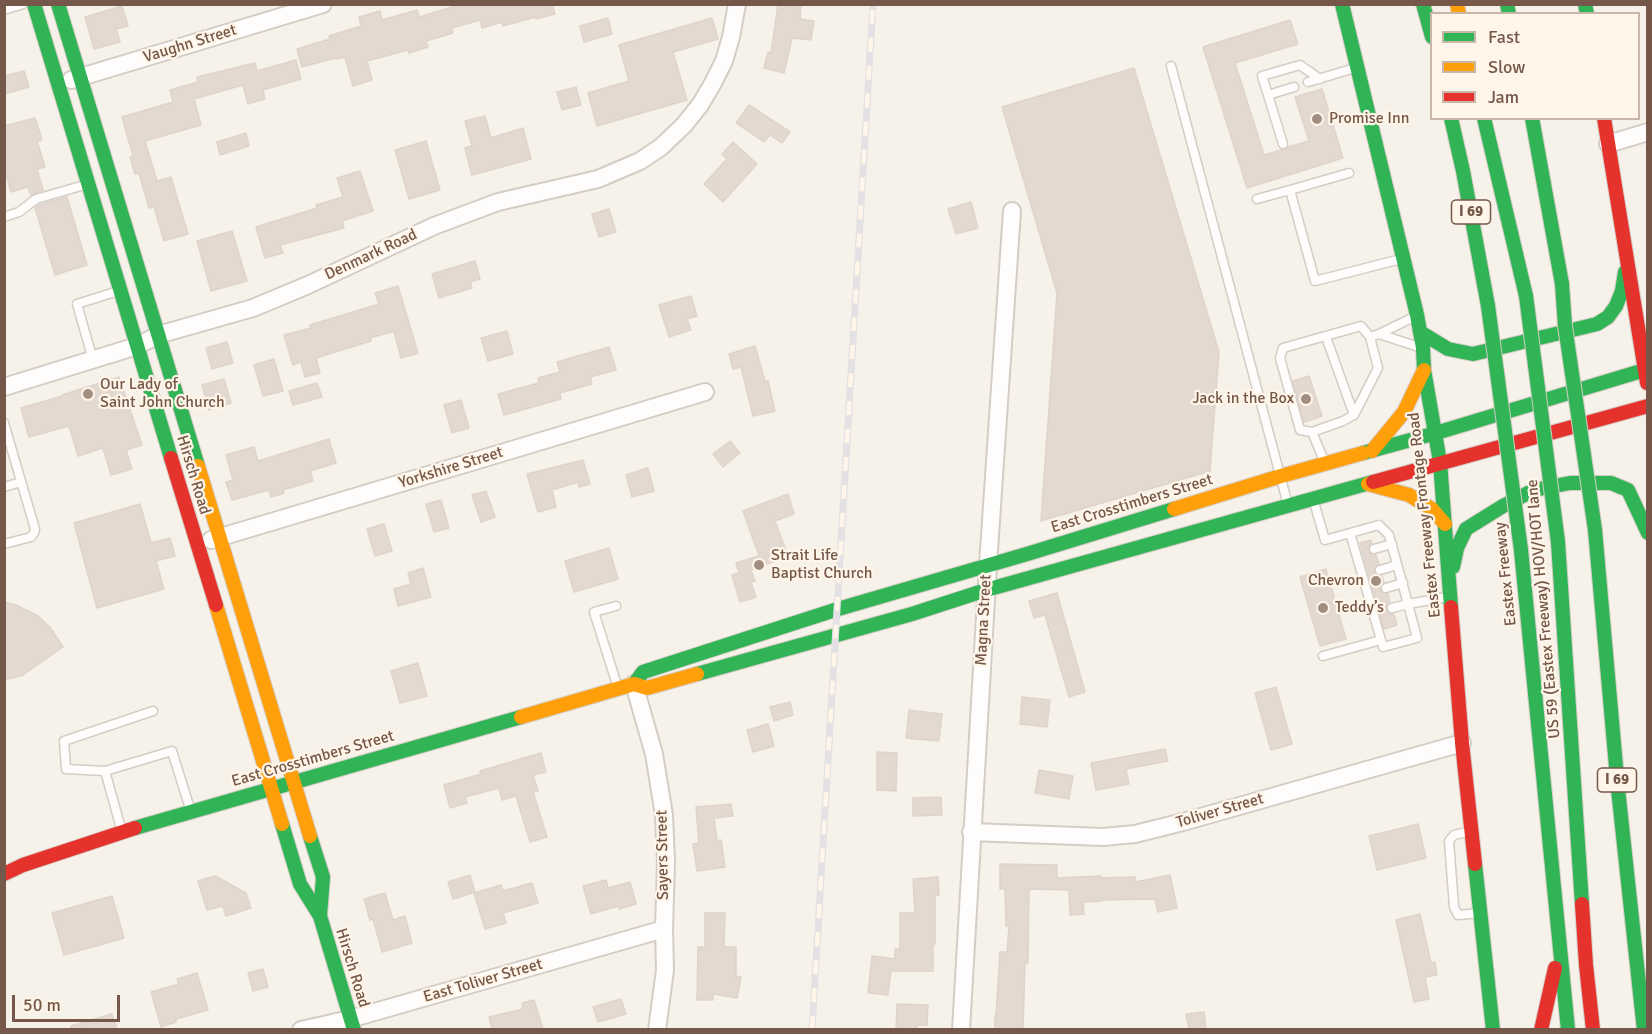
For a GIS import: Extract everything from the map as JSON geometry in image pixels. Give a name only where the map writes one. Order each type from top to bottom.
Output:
[{"type":"main road","name":"Hirsch Road","points":[[34,4],[300,884],[320,916],[352,1024]]},
{"type":"main road","name":"Hirsch Road","points":[[58,4],[323,877],[320,916]]},
{"type":"main road","name":"Eastex Freeway Frontage Road","points":[[1342,4],[1405,258],[1423,348],[1424,370],[1436,433],[1462,743],[1493,1029]]},
{"type":"main road","points":[[1423,4],[1430,33]]},
{"type":"main road","name":"Eastex Freeway","points":[[1451,120],[1488,306],[1521,550],[1568,1029]]},
{"type":"main road","name":"US 59 (Eastex Freeway) HOV/HOT lane","points":[[1484,120],[1526,296],[1558,542],[1586,965],[1593,1029]]},
{"type":"main road","name":"I 69","points":[[1532,120],[1562,284],[1565,326],[1595,530],[1618,789],[1644,1029]]},
{"type":"main road","points":[[1604,120],[1647,385]]},
{"type":"main road","points":[[1628,267],[1647,305]]},
{"type":"main road","points":[[1420,332],[1448,349],[1473,354],[1597,324],[1608,317],[1616,306],[1628,267]]},
{"type":"main road","points":[[1372,450],[1404,411],[1424,370]]},
{"type":"main road","name":"East Crosstimbers Street","points":[[626,686],[643,672],[838,609],[1281,476],[1436,433],[1646,370]]},
{"type":"main road","name":"East Crosstimbers Street","points":[[4,874],[23,865],[122,832],[626,686],[647,688],[912,614],[986,590],[1647,406]]},
{"type":"main road","points":[[1366,483],[1409,495],[1432,509],[1445,524]]},
{"type":"main road","points":[[1449,590],[1457,548],[1466,529],[1534,490],[1570,483],[1611,483],[1628,490],[1647,532]]},
{"type":"main road","points":[[1541,1029],[1560,945]]},
{"type":"street","name":"Vaughn Street","points":[[58,83],[323,4]]},
{"type":"street","name":"Denmark Road","points":[[4,387],[137,346],[158,335],[253,308],[434,226],[498,202],[598,179],[640,161],[661,147],[684,125],[700,105],[724,61],[737,4]]},
{"type":"street","points":[[1608,144],[1647,132]]},
{"type":"street","name":"Magna Street","points":[[961,1029],[986,590],[1012,211]]},
{"type":"street","name":"Yorkshire Street","points":[[197,544],[705,392]]},
{"type":"street","name":"Sayers Street","points":[[626,686],[654,754],[664,815],[665,970],[657,1029]]},
{"type":"street","name":"Toliver Street","points":[[971,832],[1102,837],[1135,834],[1462,743]]},
{"type":"street","name":"East Toliver Street","points":[[301,1029],[352,1024],[664,929]]},
{"type":"lane","points":[[4,10],[23,4]]},
{"type":"lane","points":[[1283,144],[1262,76],[1300,65],[1320,79]]},
{"type":"lane","points":[[1171,66],[1288,505]]},
{"type":"lane","points":[[1308,82],[1359,67]]},
{"type":"lane","points":[[1268,95],[1294,87]]},
{"type":"lane","points":[[1257,199],[1349,173]]},
{"type":"lane","points":[[4,217],[19,212],[36,199],[88,184]]},
{"type":"lane","points":[[1290,190],[1315,281],[1405,258]]},
{"type":"lane","points":[[93,360],[77,304],[120,290]]},
{"type":"lane","points":[[1370,337],[1417,315]]},
{"type":"lane","points":[[1361,326],[1370,337],[1378,368],[1354,415],[1312,432],[1300,430],[1280,358],[1283,348],[1361,326]]},
{"type":"lane","points":[[1379,334],[1423,348]]},
{"type":"lane","points":[[1326,337],[1354,415]]},
{"type":"lane","points":[[4,423],[35,529],[31,537],[4,544]]},
{"type":"lane","points":[[1312,432],[1325,464]]},
{"type":"lane","points":[[4,487],[21,482]]},
{"type":"lane","points":[[1313,498],[1326,540],[1350,533],[1379,525],[1389,534],[1418,638],[1383,647],[1369,592],[1350,533]]},
{"type":"lane","points":[[1374,549],[1392,544]]},
{"type":"lane","points":[[1380,570],[1397,565]]},
{"type":"lane","points":[[1386,588],[1402,583]]},
{"type":"lane","points":[[1392,608],[1449,590]]},
{"type":"lane","points":[[616,606],[594,612],[626,686]]},
{"type":"lane","points":[[1323,656],[1381,640]]},
{"type":"lane","points":[[153,711],[64,741],[66,769],[105,771],[172,751],[191,812]]},
{"type":"lane","points":[[105,771],[122,832]]},
{"type":"lane","points":[[1471,831],[1454,835],[1449,840],[1454,907],[1458,915],[1480,913]]},
{"type":"building","points":[[462,4],[552,4],[555,14],[503,26],[502,22],[482,28],[480,20],[452,28],[453,33],[426,41],[428,47],[367,61],[372,80],[353,86],[345,57],[302,67],[297,49],[361,26],[359,17],[380,11],[382,20],[417,10],[419,17]]},
{"type":"building","points":[[778,4],[801,4],[800,19],[814,21],[811,40],[792,38],[784,73],[764,68],[768,52],[771,53]]},
{"type":"building","points":[[122,6],[128,26],[116,29],[120,42],[94,49],[85,17]]},
{"type":"building","points":[[608,18],[612,34],[584,42],[580,26]]},
{"type":"building","points":[[712,18],[718,39],[673,52],[687,100],[597,126],[588,93],[629,81],[619,45]]},
{"type":"building","name":"Promise Inn","points":[[1290,20],[1298,44],[1235,63],[1264,155],[1309,141],[1295,97],[1322,89],[1343,158],[1247,188],[1203,47]]},
{"type":"building","points":[[296,60],[301,79],[263,90],[265,99],[248,104],[243,85],[194,99],[201,125],[145,141],[157,181],[171,177],[188,234],[164,241],[154,207],[149,208],[139,173],[135,174],[130,157],[133,156],[122,117],[173,102],[170,90],[198,82],[197,77],[255,63],[257,71]]},
{"type":"building","points":[[1134,68],[1219,352],[1210,471],[1041,521],[1057,293],[1002,107]]},
{"type":"building","points":[[24,71],[29,87],[4,94],[4,76]]},
{"type":"building","points":[[576,87],[581,105],[562,110],[557,92]]},
{"type":"building","points":[[749,105],[790,132],[782,143],[770,135],[764,142],[736,123]]},
{"type":"building","points":[[485,116],[491,138],[523,128],[531,159],[472,175],[465,148],[472,146],[465,121]]},
{"type":"building","points":[[35,118],[42,140],[37,141],[45,167],[37,169],[43,190],[31,195],[28,187],[11,192],[4,166],[4,126]]},
{"type":"building","points":[[246,133],[249,146],[220,155],[217,142]]},
{"type":"building","points":[[426,141],[440,190],[409,199],[395,150]]},
{"type":"building","points":[[733,142],[757,164],[723,202],[704,184],[727,159],[722,154]]},
{"type":"building","points":[[360,171],[373,211],[342,221],[344,228],[280,245],[283,253],[265,258],[256,227],[317,208],[316,205],[343,197],[337,178]]},
{"type":"building","points":[[67,197],[87,265],[55,275],[35,208]]},
{"type":"building","points":[[971,202],[978,228],[956,234],[948,209]]},
{"type":"building","points":[[609,209],[616,232],[599,237],[592,214]]},
{"type":"building","points":[[232,231],[247,281],[211,291],[197,241]]},
{"type":"building","points":[[475,261],[480,279],[470,282],[472,288],[439,298],[432,274]]},
{"type":"building","points":[[398,286],[418,353],[401,358],[394,331],[370,338],[371,341],[316,358],[320,373],[305,377],[301,362],[293,365],[284,335],[379,304],[375,293]]},
{"type":"building","points":[[691,296],[697,316],[687,319],[691,330],[669,337],[659,305]]},
{"type":"building","points":[[507,331],[513,354],[488,361],[481,338]]},
{"type":"building","points":[[227,342],[233,363],[212,369],[206,348]]},
{"type":"building","points":[[755,346],[765,381],[768,381],[775,411],[753,416],[741,367],[733,369],[729,354]]},
{"type":"building","points":[[609,347],[616,370],[590,377],[592,384],[560,393],[561,399],[504,415],[498,394],[539,383],[538,378],[560,372],[557,362]]},
{"type":"building","points":[[274,359],[283,391],[263,396],[254,365]]},
{"type":"building","name":"Jack in the Box","points":[[1309,376],[1322,416],[1304,422],[1293,381]]},
{"type":"building","points":[[119,377],[142,445],[126,450],[132,469],[111,475],[103,448],[78,456],[69,426],[29,437],[21,408]]},
{"type":"building","points":[[224,379],[231,403],[209,410],[202,385]]},
{"type":"building","points":[[317,383],[322,397],[293,405],[289,391]]},
{"type":"building","points":[[461,400],[469,428],[452,433],[444,405]]},
{"type":"building","points":[[329,439],[336,463],[310,471],[313,481],[283,490],[284,493],[271,497],[269,490],[232,500],[226,482],[233,480],[226,455],[254,447],[258,461]]},
{"type":"building","points":[[730,441],[740,453],[723,467],[713,454]]},
{"type":"building","points":[[583,460],[590,484],[579,487],[578,482],[552,490],[556,507],[538,512],[527,474]]},
{"type":"building","points":[[648,468],[654,491],[632,497],[626,475]]},
{"type":"building","points":[[486,491],[495,517],[481,522],[472,495]]},
{"type":"building","points":[[788,494],[794,514],[775,521],[788,556],[751,570],[755,581],[751,582],[756,597],[740,602],[732,575],[739,573],[736,563],[759,556],[743,511]]},
{"type":"building","points":[[441,500],[449,528],[434,532],[426,504]]},
{"type":"building","points":[[140,504],[151,543],[170,538],[175,556],[156,561],[164,589],[97,608],[74,523]]},
{"type":"building","points":[[384,524],[392,551],[375,556],[367,529]]},
{"type":"building","name":"Chevron","points":[[1371,540],[1368,551],[1376,555],[1379,564],[1374,568],[1374,572],[1382,576],[1384,582],[1380,590],[1388,594],[1390,602],[1386,610],[1394,614],[1397,625],[1384,629],[1360,543]]},
{"type":"building","points":[[609,548],[618,579],[574,592],[565,561]]},
{"type":"building","points":[[423,568],[431,597],[398,606],[394,589],[411,584],[408,573]]},
{"type":"building","name":"Teddy’s","points":[[1326,569],[1346,639],[1320,646],[1300,577]]},
{"type":"building","points":[[1057,593],[1085,692],[1069,697],[1045,615],[1034,618],[1029,601]]},
{"type":"building","points":[[4,602],[38,616],[50,627],[63,647],[23,675],[4,679]]},
{"type":"building","points":[[418,663],[427,696],[400,703],[391,671]]},
{"type":"building","points":[[1276,687],[1292,744],[1271,750],[1255,693]]},
{"type":"building","points":[[1022,697],[1050,700],[1047,727],[1020,724]]},
{"type":"building","points":[[790,702],[793,715],[774,721],[770,707]]},
{"type":"building","points":[[909,710],[942,714],[939,741],[906,738]]},
{"type":"building","points":[[768,724],[774,746],[753,752],[747,730]]},
{"type":"building","points":[[1165,749],[1168,761],[1126,769],[1129,784],[1096,790],[1091,763]]},
{"type":"building","points":[[877,752],[897,753],[896,791],[877,790]]},
{"type":"building","points":[[541,753],[546,772],[533,775],[538,791],[533,792],[547,837],[530,842],[516,796],[502,800],[499,788],[465,797],[467,803],[450,808],[444,785],[481,774],[480,771]]},
{"type":"building","points":[[1039,770],[1073,776],[1069,799],[1035,793]]},
{"type":"building","points":[[941,797],[942,815],[913,816],[913,798]]},
{"type":"building","points":[[731,804],[733,816],[714,818],[717,841],[721,840],[725,867],[697,871],[693,844],[699,843],[696,807]]},
{"type":"building","points":[[1418,824],[1426,858],[1377,870],[1369,836]]},
{"type":"building","points":[[1000,864],[1057,865],[1057,878],[1135,877],[1135,882],[1170,875],[1177,908],[1158,912],[1155,899],[1102,900],[1083,902],[1084,914],[1070,915],[1069,890],[1029,889],[1028,963],[1025,963],[1023,1029],[995,1029],[1000,952],[1007,952],[1009,926],[1006,926],[1005,889],[1000,889]]},
{"type":"building","points":[[470,875],[475,892],[453,899],[448,882]]},
{"type":"building","points":[[215,876],[246,893],[251,908],[226,916],[223,906],[207,910],[198,881]]},
{"type":"building","points":[[938,877],[939,895],[935,895],[933,971],[891,971],[888,995],[868,993],[872,956],[895,959],[895,949],[900,949],[900,913],[915,913],[913,879]]},
{"type":"building","points":[[606,880],[608,888],[630,882],[636,904],[619,909],[618,906],[591,914],[583,886]]},
{"type":"building","points":[[532,883],[538,903],[503,913],[506,923],[485,929],[474,893],[501,885],[503,891]]},
{"type":"building","points":[[385,893],[393,920],[405,916],[412,943],[382,952],[373,919],[370,920],[364,899]]},
{"type":"building","points":[[112,896],[124,938],[64,955],[52,913]]},
{"type":"building","points":[[705,913],[725,913],[724,947],[736,947],[736,976],[741,977],[737,998],[713,994],[713,1000],[697,1000],[698,947],[705,947]]},
{"type":"building","points":[[1420,914],[1431,963],[1435,962],[1437,975],[1425,977],[1429,999],[1414,1002],[1396,920]]},
{"type":"building","points":[[263,969],[268,987],[253,991],[248,973]]},
{"type":"building","points":[[197,973],[208,1010],[176,1019],[176,1022],[161,1027],[151,992],[179,984],[177,979]]},
{"type":"building","points":[[621,999],[626,1014],[598,1022],[593,1007]]},
{"type":"building","points":[[534,1000],[543,1029],[492,1029],[489,1017],[523,1009],[522,1003]]},
{"type":"building","points":[[897,1004],[928,1005],[927,1025],[917,1025],[917,1029],[896,1029]]},
{"type":"building","points":[[1204,1012],[1206,1029],[1189,1029],[1186,1014]]},
{"type":"building","points":[[112,1014],[117,1029],[71,1029],[71,1026]]},
{"type":"railway","points":[[812,1030],[873,4]]},
{"type":"traffic: fast","points":[[34,4],[171,458]]},
{"type":"traffic: fast","points":[[58,4],[198,466]]},
{"type":"traffic: fast","points":[[1342,4],[1423,348],[1424,370],[1440,462],[1451,607]]},
{"type":"traffic: fast","points":[[1423,4],[1430,30]]},
{"type":"traffic: fast","points":[[1507,4],[1509,12]]},
{"type":"traffic: fast","points":[[1585,4],[1587,12]]},
{"type":"traffic: fast","points":[[1451,120],[1488,306]]},
{"type":"traffic: fast","points":[[1484,120],[1526,296]]},
{"type":"traffic: fast","points":[[1532,120],[1562,284]]},
{"type":"traffic: fast","points":[[1420,332],[1448,349],[1473,354],[1597,324],[1608,317],[1616,306],[1622,291],[1625,272]]},
{"type":"traffic: fast","points":[[1562,284],[1565,326],[1595,530]]},
{"type":"traffic: fast","points":[[1526,296],[1558,542]]},
{"type":"traffic: fast","points":[[1488,306],[1521,550]]},
{"type":"traffic: fast","points":[[1363,453],[1648,369]]},
{"type":"traffic: fast","points":[[697,674],[912,614],[986,590],[1373,482]]},
{"type":"traffic: fast","points":[[1453,567],[1457,548],[1466,529],[1534,490],[1570,483],[1611,483],[1628,490],[1648,533]]},
{"type":"traffic: fast","points":[[634,684],[643,672],[838,609],[1174,509]]},
{"type":"traffic: fast","points":[[1595,530],[1618,789],[1644,1030]]},
{"type":"traffic: fast","points":[[1558,542],[1582,904]]},
{"type":"traffic: fast","points":[[1521,550],[1568,1030]]},
{"type":"traffic: fast","points":[[135,828],[521,717]]},
{"type":"traffic: fast","points":[[282,824],[300,884],[320,916],[354,1030]]},
{"type":"traffic: fast","points":[[310,836],[323,877],[320,916]]},
{"type":"traffic: fast","points":[[1475,864],[1493,1030]]},
{"type":"traffic: slow","points":[[1457,4],[1459,12]]},
{"type":"traffic: slow","points":[[1372,451],[1404,412],[1424,370]]},
{"type":"traffic: slow","points":[[1174,509],[1363,453]]},
{"type":"traffic: slow","points":[[198,466],[310,836]]},
{"type":"traffic: slow","points":[[1368,484],[1409,495],[1432,509],[1445,524]]},
{"type":"traffic: slow","points":[[216,605],[282,824]]},
{"type":"traffic: slow","points":[[521,717],[634,684],[647,688],[697,674]]},
{"type":"traffic: jam","points":[[1604,120],[1647,383]]},
{"type":"traffic: jam","points":[[1373,482],[1648,406]]},
{"type":"traffic: jam","points":[[171,458],[216,605]]},
{"type":"traffic: jam","points":[[1451,607],[1475,864]]},
{"type":"traffic: jam","points":[[4,874],[23,865],[135,828]]},
{"type":"traffic: jam","points":[[1582,904],[1593,1030]]},
{"type":"traffic: jam","points":[[1541,1030],[1555,968]]},
{"type":"place","name":"Promise Inn","points":[[1317,119]]},
{"type":"place","name":"Our Lady of Saint John Church","points":[[88,394]]},
{"type":"place","name":"Jack in the Box","points":[[1306,399]]},
{"type":"place","name":"Strait Life Baptist Church","points":[[759,565]]},
{"type":"place","name":"Chevron","points":[[1376,581]]},
{"type":"place","name":"Teddy’s","points":[[1323,608]]}]
